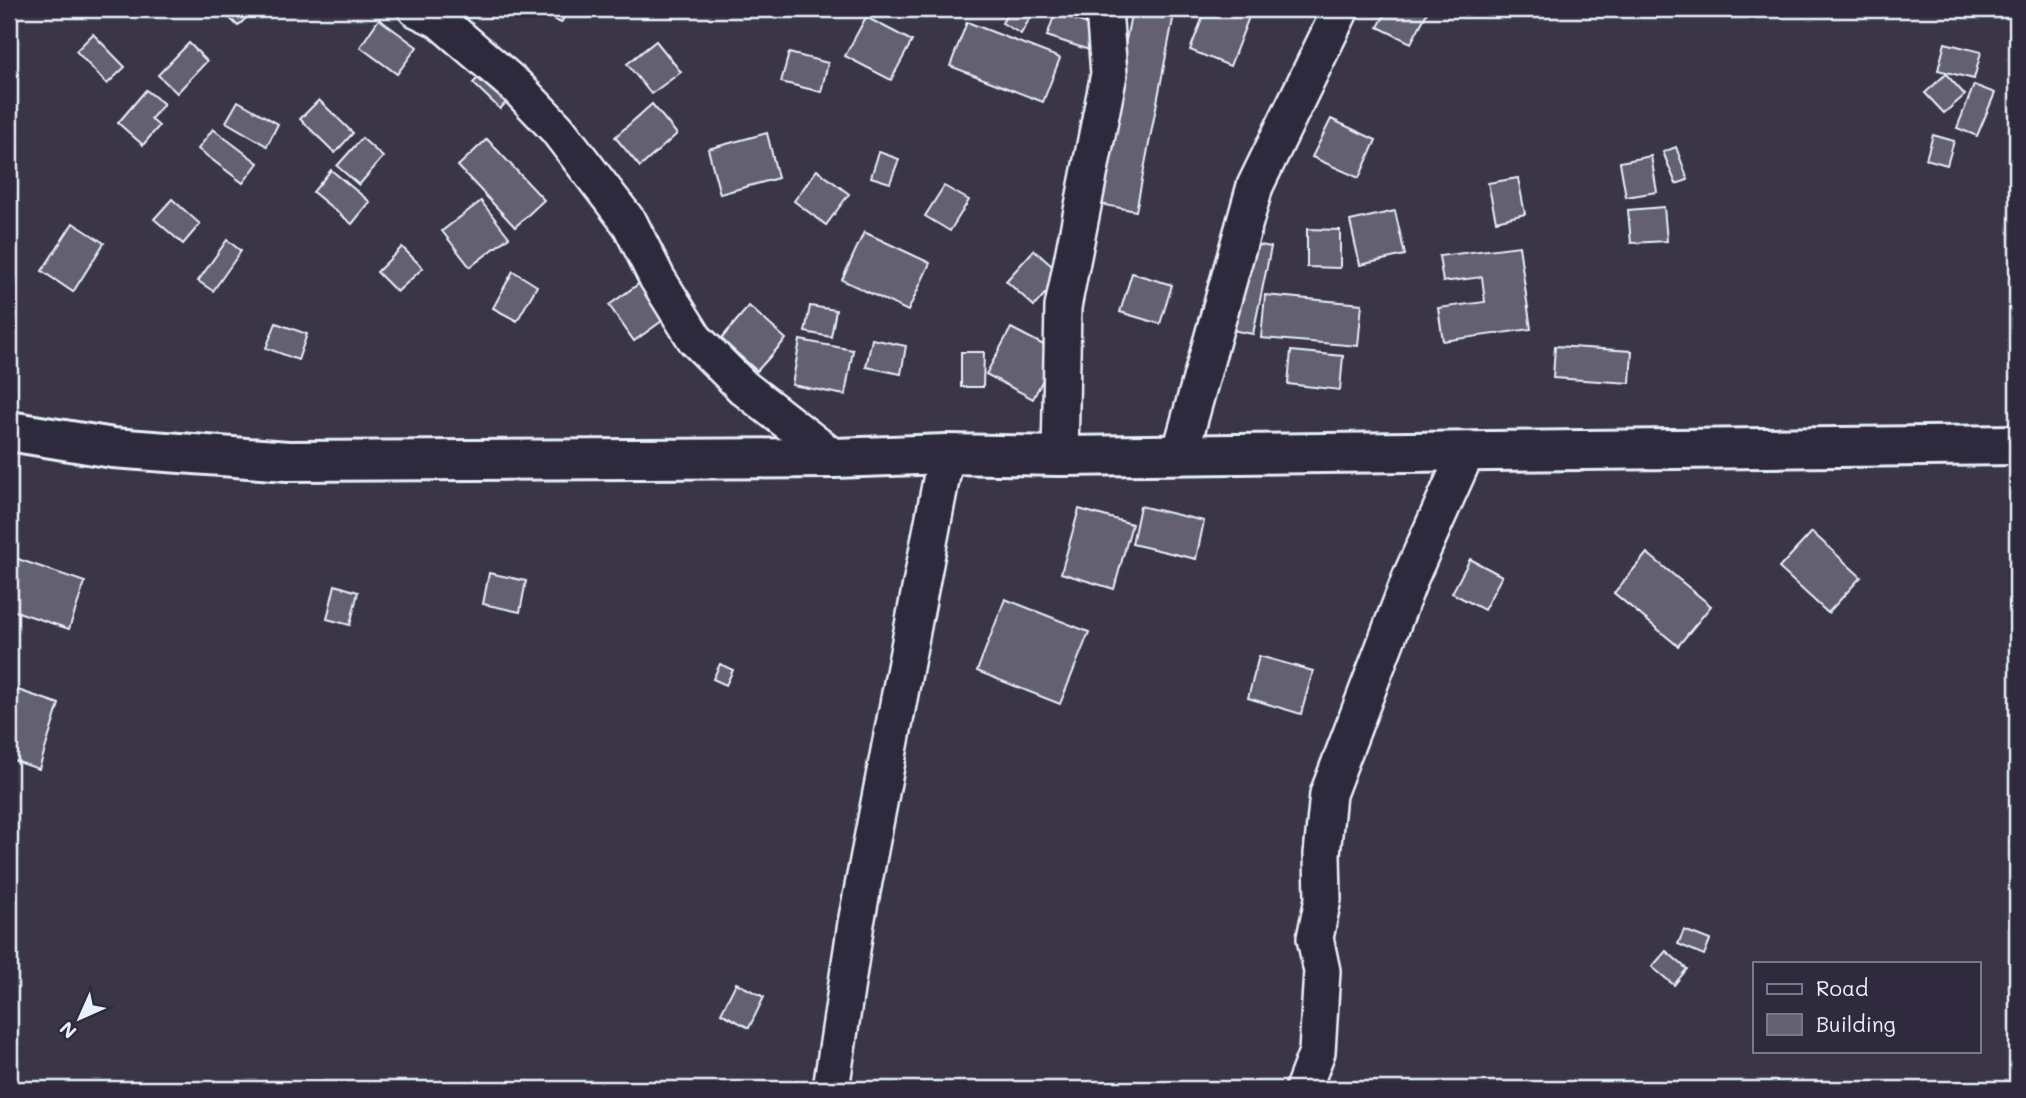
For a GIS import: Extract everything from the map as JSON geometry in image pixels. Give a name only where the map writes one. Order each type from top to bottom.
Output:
[{"type":"main road","points":[[9,431],[113,449],[288,461],[834,458],[946,454],[1060,456],[2017,445]]},
{"type":"street","points":[[416,9],[439,20],[517,87],[558,129],[630,224],[657,278],[695,339],[744,387],[834,458]]},
{"type":"street","points":[[1060,456],[1063,307],[1109,74],[1104,9]]},
{"type":"street","points":[[1180,454],[1255,186],[1341,9]]},
{"type":"street","points":[[1303,1089],[1317,1052],[1322,971],[1315,938],[1323,899],[1321,854],[1328,794],[1411,576],[1467,452]]},
{"type":"street","points":[[831,1089],[856,923],[946,454]]},
{"type":"building","points":[[220,9],[255,9],[238,26]]},
{"type":"building","points":[[534,9],[569,9],[561,23]]},
{"type":"building","points":[[1010,9],[1035,9],[1021,34],[1002,23]]},
{"type":"building","points":[[1132,9],[1175,9],[1136,211],[1095,203]]},
{"type":"building","points":[[1206,9],[1252,9],[1230,66],[1190,50]]},
{"type":"building","points":[[1388,9],[1429,9],[1411,43],[1378,27]]},
{"type":"building","points":[[1055,13],[1096,27],[1089,50],[1047,36]]},
{"type":"building","points":[[866,17],[912,41],[891,80],[845,56]]},
{"type":"building","points":[[379,19],[417,47],[397,74],[360,47]]},
{"type":"building","points":[[967,22],[1060,58],[1043,102],[950,66]]},
{"type":"building","points":[[93,34],[125,67],[107,84],[76,51]]},
{"type":"building","points":[[656,41],[681,72],[651,94],[627,64]]},
{"type":"building","points":[[189,43],[207,61],[177,93],[158,75]]},
{"type":"building","points":[[1945,43],[1981,52],[1974,79],[1938,70]]},
{"type":"building","points":[[789,53],[828,63],[821,92],[781,82]]},
{"type":"building","points":[[487,69],[514,94],[500,109],[473,83]]},
{"type":"building","points":[[1946,74],[1965,95],[1944,113],[1925,93]]},
{"type":"building","points":[[1974,85],[1995,93],[1977,136],[1957,128]]},
{"type":"building","points":[[146,90],[164,104],[151,119],[159,126],[143,145],[118,123]]},
{"type":"building","points":[[319,100],[353,133],[335,153],[300,119]]},
{"type":"building","points":[[238,101],[278,124],[267,146],[226,122]]},
{"type":"building","points":[[652,104],[677,134],[640,167],[615,137]]},
{"type":"building","points":[[1331,119],[1376,140],[1359,178],[1312,157]]},
{"type":"building","points":[[213,129],[258,163],[243,183],[198,149]]},
{"type":"building","points":[[767,133],[778,178],[720,194],[708,149]]},
{"type":"building","points":[[1933,135],[1954,141],[1947,165],[1926,159]]},
{"type":"building","points":[[362,138],[383,157],[359,185],[337,166]]},
{"type":"building","points":[[487,139],[544,200],[515,227],[458,166]]},
{"type":"building","points":[[1676,147],[1688,180],[1676,184],[1663,152]]},
{"type":"building","points":[[879,152],[899,159],[890,183],[871,177]]},
{"type":"building","points":[[1651,156],[1657,192],[1626,197],[1620,162]]},
{"type":"building","points":[[331,170],[370,202],[352,224],[313,192]]},
{"type":"building","points":[[817,170],[849,194],[826,225],[794,201]]},
{"type":"building","points":[[1518,178],[1525,214],[1496,221],[1488,183]]},
{"type":"building","points":[[944,186],[969,200],[950,231],[925,216]]},
{"type":"building","points":[[172,199],[200,224],[183,244],[154,219]]},
{"type":"building","points":[[481,201],[509,237],[470,267],[442,231]]},
{"type":"building","points":[[1664,207],[1667,241],[1631,243],[1628,210]]},
{"type":"building","points":[[1395,211],[1405,255],[1360,265],[1350,221]]},
{"type":"building","points":[[73,223],[104,243],[73,292],[42,271]]},
{"type":"building","points":[[1307,229],[1340,230],[1340,268],[1307,267]]},
{"type":"building","points":[[864,232],[930,263],[908,311],[842,280]]},
{"type":"building","points":[[227,240],[241,251],[213,291],[198,281]]},
{"type":"building","points":[[1244,242],[1271,247],[1253,334],[1226,329]]},
{"type":"building","points":[[1519,246],[1531,329],[1443,341],[1438,308],[1485,302],[1482,277],[1443,282],[1439,256]]},
{"type":"building","points":[[402,247],[423,268],[397,292],[377,272]]},
{"type":"building","points":[[1034,250],[1062,275],[1034,306],[1006,281]]},
{"type":"building","points":[[513,271],[537,286],[517,321],[493,308]]},
{"type":"building","points":[[1132,273],[1172,285],[1160,324],[1120,312]]},
{"type":"building","points":[[647,278],[673,313],[634,341],[609,305]]},
{"type":"building","points":[[1265,295],[1362,304],[1358,346],[1261,338]]},
{"type":"building","points":[[749,306],[786,339],[757,371],[721,339]]},
{"type":"building","points":[[810,306],[836,310],[831,337],[805,332]]},
{"type":"building","points":[[276,323],[307,334],[298,360],[266,348]]},
{"type":"building","points":[[1011,328],[1057,352],[1033,399],[986,374]]},
{"type":"building","points":[[872,339],[906,346],[901,374],[866,367]]},
{"type":"building","points":[[800,340],[853,350],[845,395],[792,385]]},
{"type":"building","points":[[1555,346],[1632,351],[1630,383],[1553,378]]},
{"type":"building","points":[[1291,351],[1343,356],[1340,390],[1288,384]]},
{"type":"building","points":[[961,352],[984,352],[983,387],[961,387]]},
{"type":"building","points":[[1140,506],[1204,521],[1196,559],[1132,544]]},
{"type":"building","points":[[1079,509],[1132,524],[1114,589],[1061,573]]},
{"type":"building","points":[[1812,532],[1861,577],[1828,613],[1779,568]]},
{"type":"building","points":[[1647,553],[1711,606],[1678,646],[1614,593]]},
{"type":"building","points":[[9,556],[85,582],[69,629],[9,609]]},
{"type":"building","points":[[1470,559],[1502,576],[1484,610],[1452,593]]},
{"type":"building","points":[[489,573],[526,581],[520,612],[483,604]]},
{"type":"building","points":[[335,585],[358,592],[350,625],[327,619]]},
{"type":"building","points":[[1005,599],[1089,632],[1060,704],[977,671]]},
{"type":"building","points":[[1259,656],[1313,671],[1301,714],[1248,698]]},
{"type":"building","points":[[720,664],[733,670],[726,685],[713,679]]},
{"type":"building","points":[[9,687],[59,704],[39,769],[9,759]]},
{"type":"building","points":[[1684,930],[1710,940],[1704,955],[1678,944]]},
{"type":"building","points":[[1666,951],[1687,969],[1674,985],[1652,967]]},
{"type":"building","points":[[736,983],[764,997],[749,1028],[721,1013]]}]
